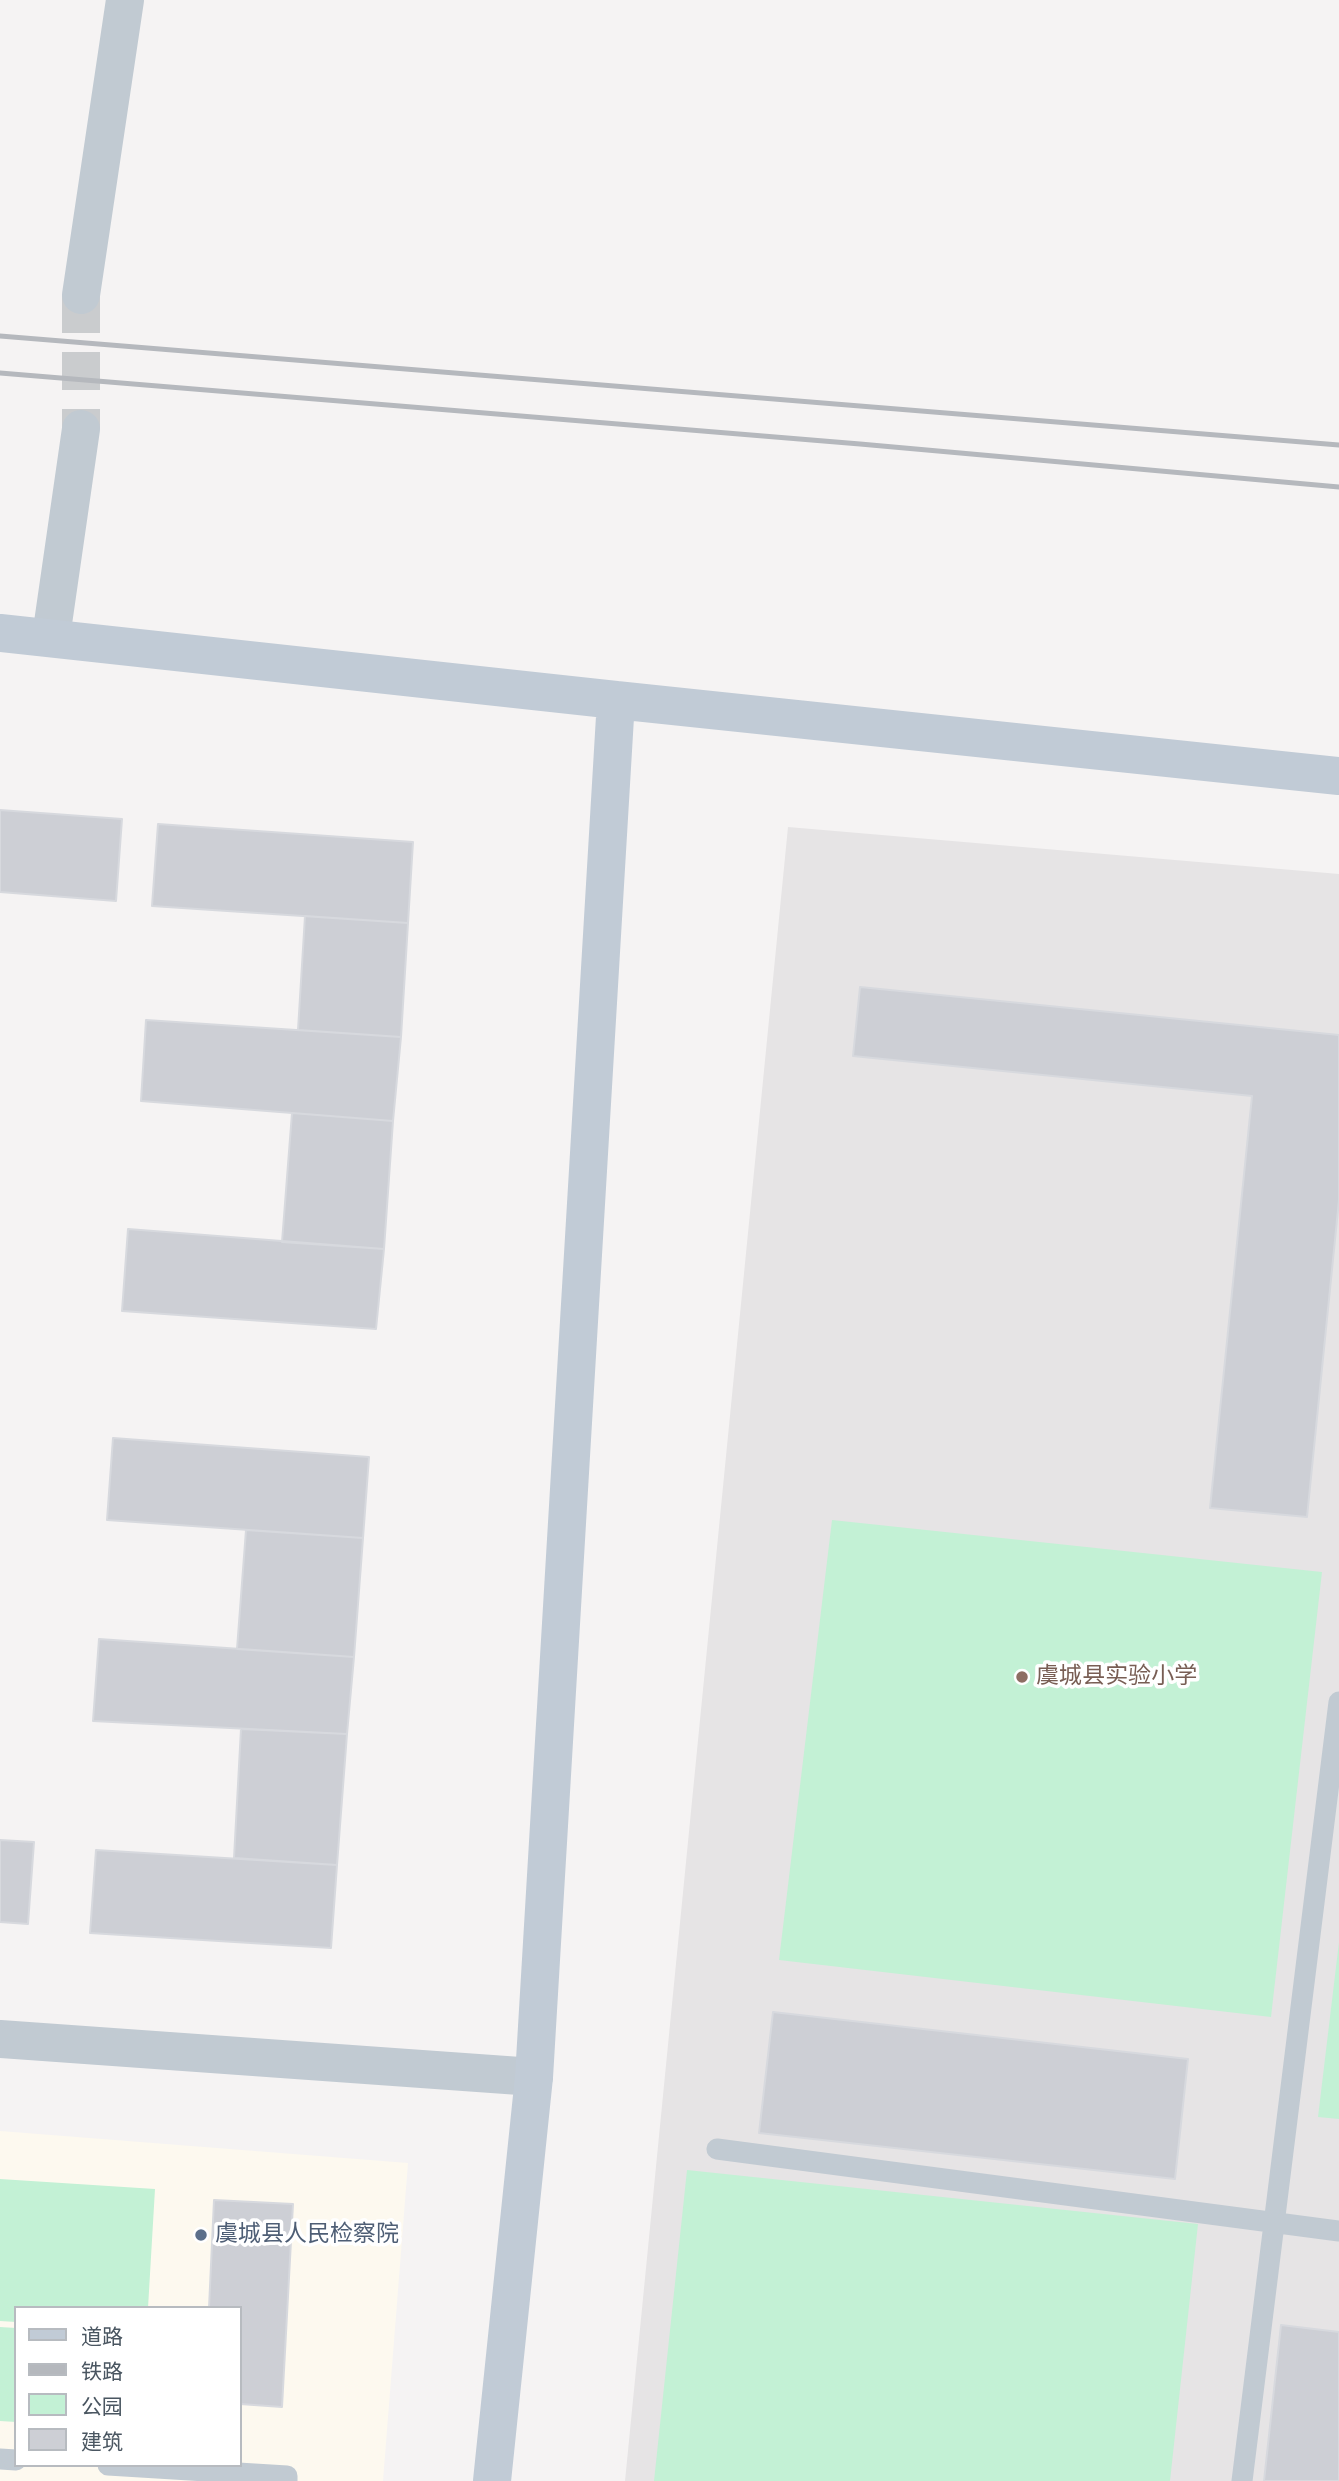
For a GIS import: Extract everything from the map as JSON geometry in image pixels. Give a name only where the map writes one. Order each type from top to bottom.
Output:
[{"type":"street","points":[[81,295],[125,0]]},
{"type":"street","points":[[51,637],[81,429]]},
{"type":"street","points":[[0,633],[1339,776]]},
{"type":"street","points":[[492,2481],[534,2077],[616,700]]},
{"type":"street","points":[[0,2039],[534,2077]]},
{"type":"lane","points":[[1242,2481],[1339,1702]]},
{"type":"lane","points":[[717,2149],[1339,2231]]},
{"type":"lane","points":[[141,2467],[287,2476],[287,2481]]},
{"type":"shaded area","name":"虞城县实验小学","points":[[788,827],[1339,874],[1339,2481],[625,2481]]},
{"type":"shaded area","name":"虞城县人民检察院","points":[[0,2131],[408,2163],[383,2481],[0,2481]]},
{"type":"green space","points":[[832,1520],[1322,1572],[1271,2017],[779,1960]]},
{"type":"green space","points":[[1339,1942],[1339,2119],[1318,2117]]},
{"type":"green space","points":[[687,2170],[1198,2224],[1170,2481],[654,2481]]},
{"type":"green space","points":[[0,2179],[155,2189],[148,2306],[14,2306],[14,2322],[0,2321]]},
{"type":"green space","points":[[0,2327],[14,2328],[14,2422],[0,2421]]},
{"type":"building","points":[[0,810],[122,819],[116,901],[0,892]]},
{"type":"building","points":[[158,824],[413,842],[408,923],[152,906]]},
{"type":"building","points":[[305,916],[408,923],[401,1037],[298,1030]]},
{"type":"building","points":[[860,987],[1339,1035],[1339,1200],[1307,1517],[1210,1508],[1252,1096],[853,1056]]},
{"type":"building","points":[[146,1020],[401,1037],[393,1121],[141,1101]]},
{"type":"building","points":[[292,1113],[393,1121],[384,1249],[282,1242]]},
{"type":"building","points":[[128,1229],[384,1249],[376,1329],[122,1311]]},
{"type":"building","points":[[113,1438],[369,1457],[363,1538],[107,1520]]},
{"type":"building","points":[[246,1530],[363,1538],[354,1657],[237,1649]]},
{"type":"building","points":[[99,1639],[354,1657],[347,1734],[93,1721]]},
{"type":"building","points":[[241,1729],[347,1734],[337,1865],[234,1858]]},
{"type":"building","points":[[0,1840],[34,1842],[28,1924],[0,1922]]},
{"type":"building","points":[[96,1850],[337,1865],[331,1948],[90,1933]]},
{"type":"building","points":[[773,2012],[1188,2059],[1175,2179],[759,2133]]},
{"type":"building","points":[[214,2200],[293,2204],[282,2407],[242,2404],[242,2306],[209,2306]]},
{"type":"building","points":[[1281,2325],[1339,2332],[1339,2481],[1264,2481]]},
{"type":"tunnel","points":[[81,295],[81,429]]},
{"type":"railway","points":[[0,336],[1339,445]]},
{"type":"railway","points":[[0,373],[860,444],[1339,487]]},
{"type":"place","name":"虞城县实验小学","points":[[1022,1677]]},
{"type":"place","name":"虞城县人民检察院","points":[[201,2235]]}]
